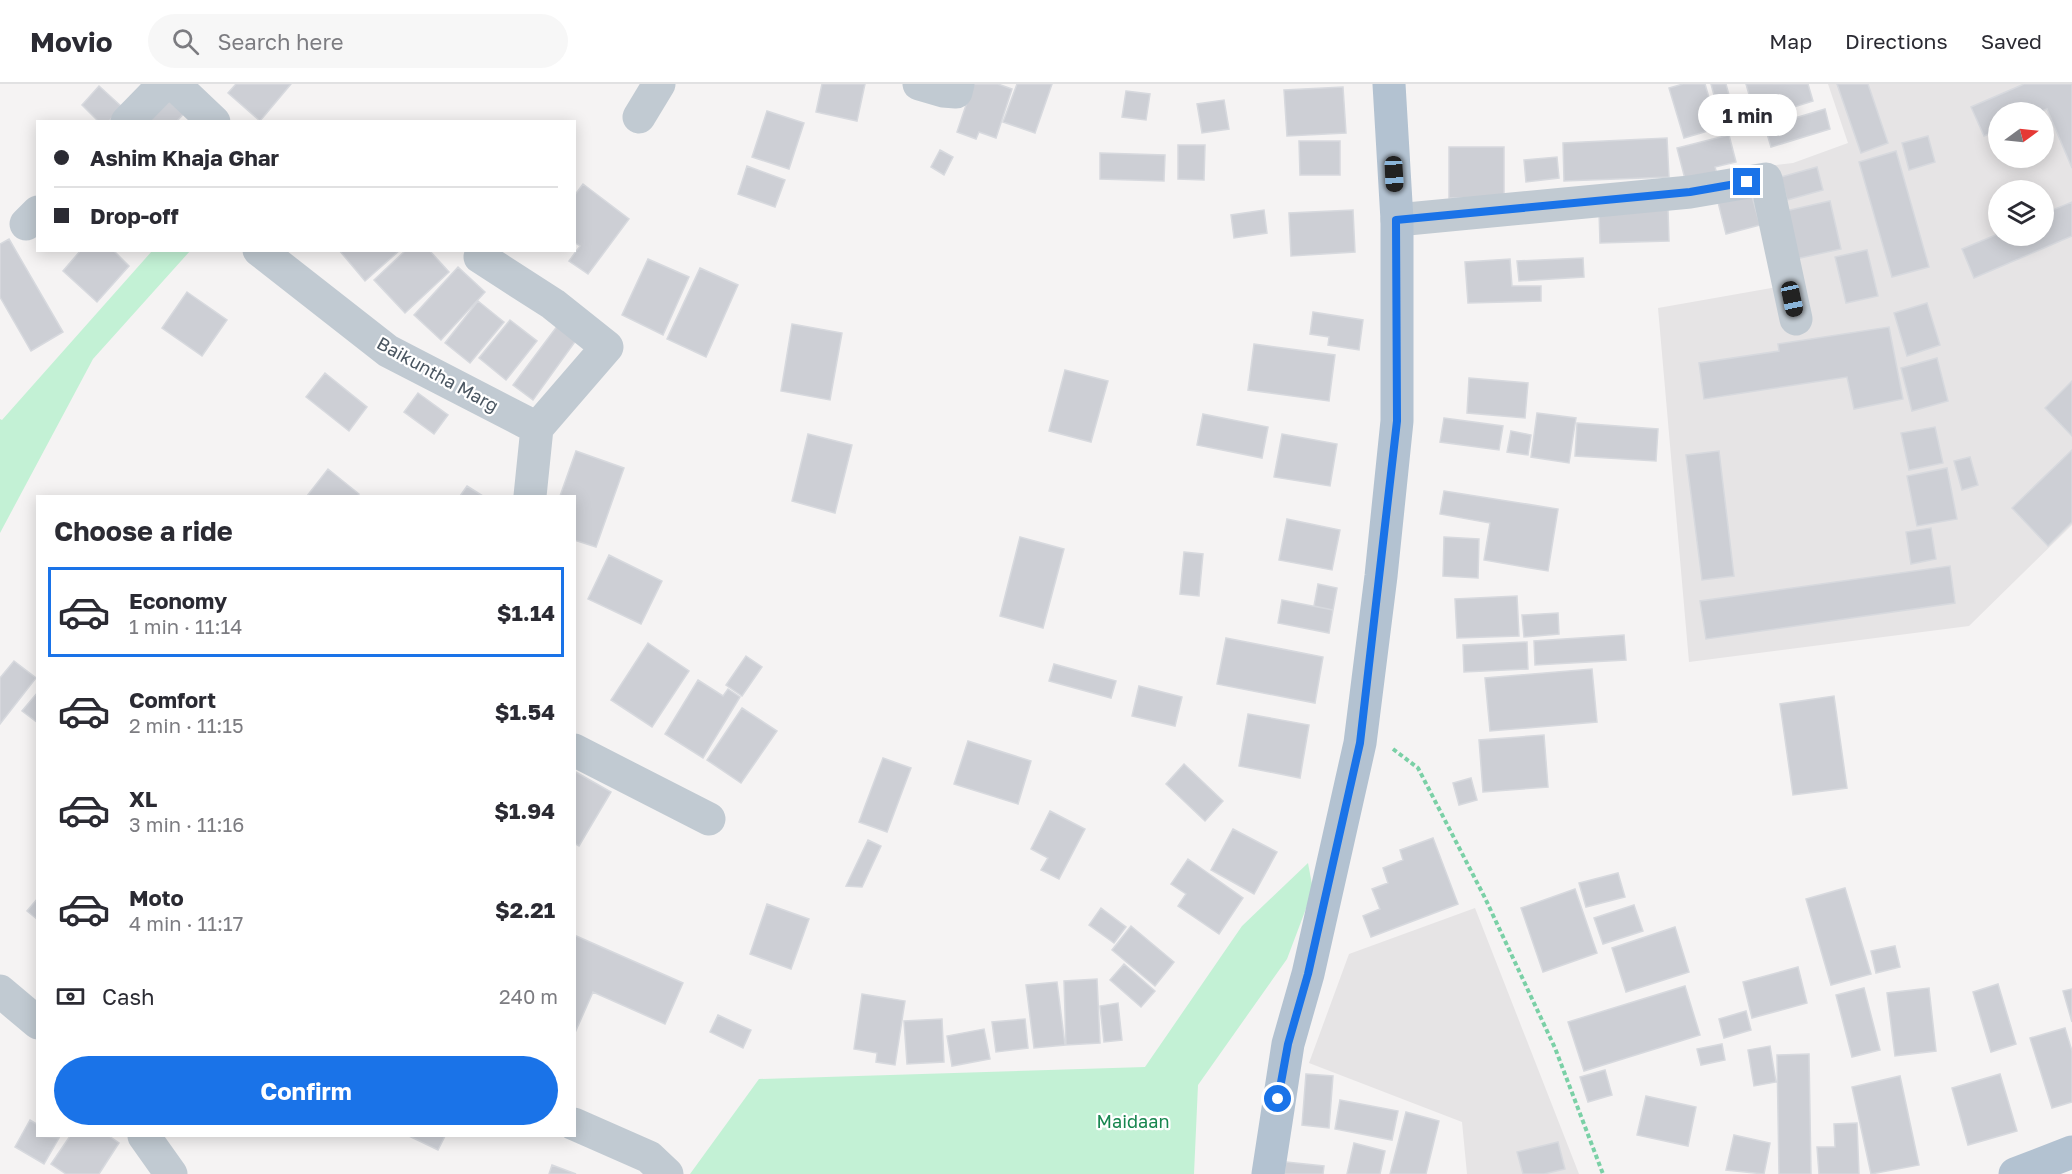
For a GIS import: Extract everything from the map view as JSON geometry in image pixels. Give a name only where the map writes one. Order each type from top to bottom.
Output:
[{"type":"main road","points":[[1268,1174],[1288,1044],[1311,963],[1360,743],[1397,421],[1396,220],[1389,84]]},
{"type":"main road","points":[[2015,1174],[2072,1152]]},
{"type":"street","points":[[129,120],[164,84]]},
{"type":"street","points":[[174,84],[212,120]]},
{"type":"street","points":[[639,117],[659,84]]},
{"type":"street","points":[[920,84],[943,92],[956,92],[958,84]]},
{"type":"street","points":[[1396,220],[1690,192],[1766,178],[1796,319]]},
{"type":"street","name":"Baikuntha Marg","points":[[262,252],[388,351],[537,428]]},
{"type":"street","points":[[480,257],[553,304],[607,347],[537,428],[530,495]]},
{"type":"street","points":[[576,751],[709,819]]},
{"type":"street","points":[[0,991],[36,1021]]},
{"type":"street","points":[[576,1125],[649,1156],[668,1174]]},
{"type":"street","points":[[145,1137],[171,1174]]},
{"type":"path","points":[[1360,743],[1389,746],[1418,768],[1485,898],[1555,1047],[1603,1174]]},
{"type":"shaded area","points":[[1828,84],[2072,84],[2072,525],[1969,626],[1689,662],[1658,308],[1783,286],[1759,167],[1793,163],[1848,143]]},
{"type":"shaded area","points":[[1475,908],[1579,1174],[1467,1174],[1462,1122],[1309,1063],[1349,954]]},
{"type":"green space","points":[[151,252],[189,252],[93,359],[0,533],[0,419],[2,420]]},
{"type":"green space","name":"Maidaan","points":[[1308,863],[1313,890],[1287,959],[1198,1085],[1194,1174],[690,1174],[759,1079],[1145,1067],[1242,926]]},
{"type":"building","points":[[236,84],[291,84],[261,120],[228,93]]},
{"type":"building","points":[[822,84],[865,84],[857,121],[816,112]]},
{"type":"building","points":[[973,84],[998,84],[1012,89],[996,138],[979,132],[976,139],[957,132]]},
{"type":"building","points":[[1017,84],[1052,84],[1035,133],[1003,122]]},
{"type":"building","points":[[1683,84],[1705,84],[1718,128],[1684,138],[1669,88]]},
{"type":"building","points":[[1711,84],[1726,84],[1729,95],[1715,99]]},
{"type":"building","points":[[1746,84],[1808,84],[1813,101],[1756,119]]},
{"type":"building","points":[[1837,84],[1868,84],[1888,143],[1861,153]]},
{"type":"building","points":[[2024,84],[2072,84],[2072,168],[2054,126],[2054,102],[1988,102],[1988,134],[1984,136],[1971,107]]},
{"type":"building","points":[[99,86],[122,107],[110,120],[97,120],[82,105]]},
{"type":"building","points":[[1343,87],[1346,133],[1287,136],[1284,90]]},
{"type":"building","points":[[172,88],[191,106],[178,120],[151,120],[146,115]]},
{"type":"building","points":[[1126,91],[1150,94],[1146,120],[1122,117]]},
{"type":"building","points":[[1224,100],[1229,129],[1202,133],[1197,104]]},
{"type":"building","points":[[1825,109],[1830,129],[1771,147],[1765,127]]},
{"type":"building","points":[[767,111],[804,123],[789,169],[752,157]]},
{"type":"building","points":[[1735,115],[1738,128],[1720,133],[1717,119]]},
{"type":"building","points":[[1729,135],[1736,162],[1715,167],[1719,182],[1685,179],[1677,148]]},
{"type":"building","points":[[1928,136],[1935,162],[1909,170],[1902,143]]},
{"type":"building","points":[[1667,138],[1669,177],[1564,181],[1563,143]]},
{"type":"building","points":[[1299,141],[1340,141],[1340,175],[1300,175]]},
{"type":"building","points":[[1178,145],[1205,145],[1204,180],[1178,179]]},
{"type":"building","points":[[1449,147],[1504,147],[1504,197],[1449,198]]},
{"type":"building","points":[[940,150],[953,157],[944,175],[931,167]]},
{"type":"building","points":[[1896,151],[1929,267],[1892,277],[1859,162]]},
{"type":"building","points":[[1100,153],[1165,155],[1164,181],[1100,179]]},
{"type":"building","points":[[1557,157],[1559,178],[1526,182],[1524,160]]},
{"type":"building","points":[[747,166],[785,180],[775,207],[738,194]]},
{"type":"building","points":[[1817,167],[1823,190],[1787,200],[1781,177]]},
{"type":"building","points":[[583,184],[629,219],[588,274],[569,261],[580,246],[576,243],[576,193]]},
{"type":"building","points":[[1750,189],[1760,225],[1726,234],[1717,198]]},
{"type":"building","points":[[1830,201],[1841,249],[1791,260],[1781,212]]},
{"type":"building","points":[[2072,202],[2072,236],[2054,244],[2054,209]]},
{"type":"building","points":[[1264,210],[1267,233],[1234,238],[1231,215]]},
{"type":"building","points":[[1353,210],[1355,252],[1291,256],[1289,213]]},
{"type":"building","points":[[1668,210],[1669,241],[1600,243],[1599,211]]},
{"type":"building","points":[[1988,238],[1988,246],[2049,246],[1974,278],[1962,249]]},
{"type":"building","points":[[9,239],[63,332],[31,351],[0,297],[0,244]]},
{"type":"building","points":[[1867,250],[1878,296],[1846,303],[1835,257]]},
{"type":"building","points":[[79,252],[115,252],[129,266],[97,302],[63,271]]},
{"type":"building","points":[[341,252],[398,252],[365,281]]},
{"type":"building","points":[[404,252],[431,252],[449,272],[405,313],[374,280]]},
{"type":"building","points":[[1583,258],[1584,277],[1519,281],[1517,261]]},
{"type":"building","points":[[648,259],[689,277],[663,335],[622,315]]},
{"type":"building","points":[[1510,259],[1512,286],[1541,286],[1541,301],[1468,303],[1465,262]]},
{"type":"building","points":[[458,267],[485,292],[441,340],[414,315]]},
{"type":"building","points":[[700,268],[738,285],[706,357],[667,339]]},
{"type":"building","points":[[187,292],[227,320],[202,356],[162,328]]},
{"type":"building","points":[[478,301],[504,322],[470,363],[445,343]]},
{"type":"building","points":[[1927,303],[1940,345],[1907,356],[1894,313]]},
{"type":"building","points":[[1313,312],[1363,320],[1359,350],[1328,345],[1329,337],[1310,334]]},
{"type":"building","points":[[510,320],[537,341],[506,380],[479,358]]},
{"type":"building","points":[[792,324],[842,333],[830,400],[781,391]]},
{"type":"building","points":[[558,325],[577,339],[533,400],[513,385]]},
{"type":"building","points":[[1889,327],[1903,399],[1854,409],[1847,377],[1704,399],[1699,363],[1779,351],[1778,344]]},
{"type":"building","points":[[1254,344],[1335,355],[1329,401],[1248,390]]},
{"type":"building","points":[[1937,358],[1948,401],[1912,411],[1901,368]]},
{"type":"building","points":[[1065,370],[1108,381],[1091,442],[1049,431]]},
{"type":"building","points":[[325,373],[367,407],[349,431],[306,397]]},
{"type":"building","points":[[1469,378],[1528,383],[1525,418],[1467,413]]},
{"type":"building","points":[[2072,381],[2072,436],[2045,408]]},
{"type":"building","points":[[418,393],[448,415],[434,434],[404,412]]},
{"type":"building","points":[[1537,413],[1576,418],[1569,463],[1531,457]]},
{"type":"building","points":[[1203,414],[1268,427],[1262,458],[1197,445]]},
{"type":"building","points":[[1444,418],[1503,426],[1499,450],[1440,442]]},
{"type":"building","points":[[1577,423],[1658,429],[1656,461],[1575,456]]},
{"type":"building","points":[[1935,427],[1943,463],[1909,470],[1901,433]]},
{"type":"building","points":[[1511,431],[1531,435],[1528,455],[1507,452]]},
{"type":"building","points":[[808,434],[852,445],[835,513],[792,501]]},
{"type":"building","points":[[1282,434],[1337,444],[1330,486],[1274,477]]},
{"type":"building","points":[[2072,450],[2072,522],[2048,546],[2012,508]]},
{"type":"building","points":[[576,451],[624,468],[596,547],[576,541],[576,495],[560,495]]},
{"type":"building","points":[[1719,451],[1734,576],[1702,580],[1686,455]]},
{"type":"building","points":[[1970,457],[1978,485],[1962,490],[1954,461]]},
{"type":"building","points":[[1947,468],[1957,519],[1917,526],[1907,476]]},
{"type":"building","points":[[328,469],[359,494],[358,495],[308,495]]},
{"type":"building","points":[[467,486],[481,495],[461,495]]},
{"type":"building","points":[[1444,491],[1558,509],[1548,571],[1484,560],[1490,523],[1440,514]]},
{"type":"building","points":[[1287,519],[1340,530],[1332,570],[1279,560]]},
{"type":"building","points":[[1931,528],[1936,559],[1911,564],[1906,532]]},
{"type":"building","points":[[1020,537],[1064,549],[1043,628],[1000,616]]},
{"type":"building","points":[[1444,537],[1479,539],[1478,578],[1443,576]]},
{"type":"building","points":[[1184,552],[1203,554],[1199,596],[1180,594]]},
{"type":"building","points":[[609,555],[662,581],[641,624],[588,599]]},
{"type":"building","points":[[1950,566],[1955,603],[1706,639],[1700,601]]},
{"type":"building","points":[[1318,584],[1337,588],[1333,610],[1314,606]]},
{"type":"building","points":[[1517,596],[1519,636],[1457,638],[1455,599]]},
{"type":"building","points":[[1282,600],[1333,610],[1329,633],[1278,623]]},
{"type":"building","points":[[1558,613],[1559,634],[1524,637],[1522,615]]},
{"type":"building","points":[[1624,635],[1626,660],[1535,665],[1534,641]]},
{"type":"building","points":[[1226,638],[1323,657],[1315,703],[1217,684]]},
{"type":"building","points":[[1527,642],[1528,669],[1464,672],[1463,645]]},
{"type":"building","points":[[648,643],[689,671],[652,727],[611,700]]},
{"type":"building","points":[[746,656],[762,667],[742,696],[726,685]]},
{"type":"building","points":[[14,661],[36,678],[0,724],[0,678]]},
{"type":"building","points":[[1054,664],[1116,681],[1111,698],[1049,681]]},
{"type":"building","points":[[1592,669],[1597,722],[1490,731],[1485,678]]},
{"type":"building","points":[[698,680],[723,696],[728,689],[740,697],[703,758],[665,734]]},
{"type":"building","points":[[1139,686],[1182,697],[1175,726],[1132,716]]},
{"type":"building","points":[[36,694],[36,722],[22,711]]},
{"type":"building","points":[[1834,696],[1847,788],[1793,795],[1780,704]]},
{"type":"building","points":[[742,708],[777,731],[741,783],[707,760]]},
{"type":"building","points":[[1248,714],[1309,725],[1300,778],[1239,766]]},
{"type":"building","points":[[1544,735],[1548,787],[1483,792],[1479,740]]},
{"type":"building","points":[[968,741],[1031,761],[1018,804],[954,784]]},
{"type":"building","points":[[883,758],[911,768],[887,832],[859,822]]},
{"type":"building","points":[[1184,764],[1223,801],[1205,821],[1166,784]]},
{"type":"building","points":[[576,772],[611,792],[579,846],[576,844]]},
{"type":"building","points":[[1471,778],[1477,800],[1459,805],[1453,783]]},
{"type":"building","points":[[1050,811],[1085,829],[1059,879],[1041,870],[1048,858],[1031,849]]},
{"type":"building","points":[[1233,829],[1277,852],[1254,894],[1211,870]]},
{"type":"building","points":[[1433,838],[1458,904],[1371,937],[1363,916],[1380,909],[1372,889],[1388,883],[1383,868],[1403,860],[1400,850]]},
{"type":"building","points":[[868,840],[881,846],[862,887],[846,886]]},
{"type":"building","points":[[1188,859],[1243,898],[1219,934],[1178,906],[1186,894],[1171,884]]},
{"type":"building","points":[[1618,873],[1625,897],[1586,907],[1579,883]]},
{"type":"building","points":[[1845,888],[1871,974],[1831,985],[1806,899]]},
{"type":"building","points":[[1575,889],[1597,953],[1543,972],[1521,908]]},
{"type":"building","points":[[36,900],[36,918],[27,911]]},
{"type":"building","points":[[767,904],[809,919],[791,969],[750,954]]},
{"type":"building","points":[[1634,905],[1643,931],[1603,944],[1594,918]]},
{"type":"building","points":[[1101,908],[1126,927],[1114,943],[1089,925]]},
{"type":"building","points":[[1131,926],[1174,962],[1155,986],[1112,950]]},
{"type":"building","points":[[1675,927],[1689,972],[1626,992],[1612,948]]},
{"type":"building","points":[[576,936],[683,983],[665,1024],[593,992],[576,1030]]},
{"type":"building","points":[[1895,946],[1900,967],[1876,973],[1871,951]]},
{"type":"building","points":[[1124,964],[1155,991],[1141,1007],[1110,980]]},
{"type":"building","points":[[1798,967],[1807,1003],[1752,1018],[1743,982]]},
{"type":"building","points":[[1097,979],[1100,1043],[1066,1045],[1064,981]]},
{"type":"building","points":[[1057,982],[1065,1045],[1034,1048],[1026,985]]},
{"type":"building","points":[[1998,984],[2016,1044],[1991,1052],[1973,992]]},
{"type":"building","points":[[1685,986],[1700,1035],[1584,1071],[1568,1022]]},
{"type":"building","points":[[1864,988],[1880,1050],[1852,1057],[1836,995]]},
{"type":"building","points":[[1929,988],[1936,1051],[1895,1056],[1887,993]]},
{"type":"building","points":[[2072,989],[2072,1022],[2063,991]]},
{"type":"building","points":[[862,994],[905,1001],[895,1065],[876,1062],[877,1053],[854,1049]]},
{"type":"building","points":[[1118,1003],[1122,1040],[1104,1042],[1100,1006]]},
{"type":"building","points":[[1746,1011],[1751,1030],[1724,1038],[1719,1019]]},
{"type":"building","points":[[718,1015],[751,1030],[743,1048],[710,1032]]},
{"type":"building","points":[[942,1019],[944,1062],[907,1064],[904,1021]]},
{"type":"building","points":[[1025,1019],[1028,1048],[996,1052],[992,1022]]},
{"type":"building","points":[[2065,1028],[2072,1051],[2072,1102],[2052,1108],[2030,1038]]},
{"type":"building","points":[[984,1029],[990,1059],[952,1066],[947,1036]]},
{"type":"building","points":[[1722,1044],[1725,1060],[1701,1065],[1697,1049]]},
{"type":"building","points":[[1770,1046],[1776,1082],[1754,1086],[1748,1050]]},
{"type":"building","points":[[1809,1054],[1811,1174],[1779,1174],[1777,1055]]},
{"type":"building","points":[[1605,1070],[1612,1095],[1588,1102],[1580,1077]]},
{"type":"building","points":[[1306,1074],[1333,1076],[1329,1128],[1302,1125]]},
{"type":"building","points":[[2000,1074],[2017,1131],[1968,1145],[1952,1088]]},
{"type":"building","points":[[1900,1076],[1919,1165],[1871,1174],[1852,1087]]},
{"type":"building","points":[[1646,1096],[1696,1107],[1688,1146],[1637,1135]]},
{"type":"building","points":[[1340,1100],[1398,1111],[1392,1140],[1335,1129]]},
{"type":"building","points":[[1406,1112],[1439,1121],[1426,1174],[1390,1174]]},
{"type":"building","points":[[30,1120],[36,1124],[36,1137],[59,1138],[44,1164],[15,1147]]},
{"type":"building","points":[[1857,1123],[1859,1174],[1819,1174],[1817,1147],[1835,1147],[1834,1124]]},
{"type":"building","points":[[1734,1135],[1770,1143],[1764,1174],[1726,1170]]},
{"type":"building","points":[[69,1137],[110,1137],[119,1143],[99,1174],[66,1174],[51,1164]]},
{"type":"building","points":[[411,1137],[444,1137],[438,1150]]},
{"type":"building","points":[[1558,1142],[1565,1169],[1544,1174],[1523,1174],[1517,1152]]},
{"type":"building","points":[[1354,1143],[1385,1151],[1380,1174],[1347,1174]]},
{"type":"building","points":[[1286,1162],[1324,1166],[1323,1174],[1284,1174]]},
{"type":"building","points":[[552,1165],[576,1174],[549,1174]]},
{"type":"route","points":[[1278,1099],[1288,1044],[1308,974],[1360,743],[1397,421],[1396,220],[1552,203],[1690,192],[1747,182]]}]
